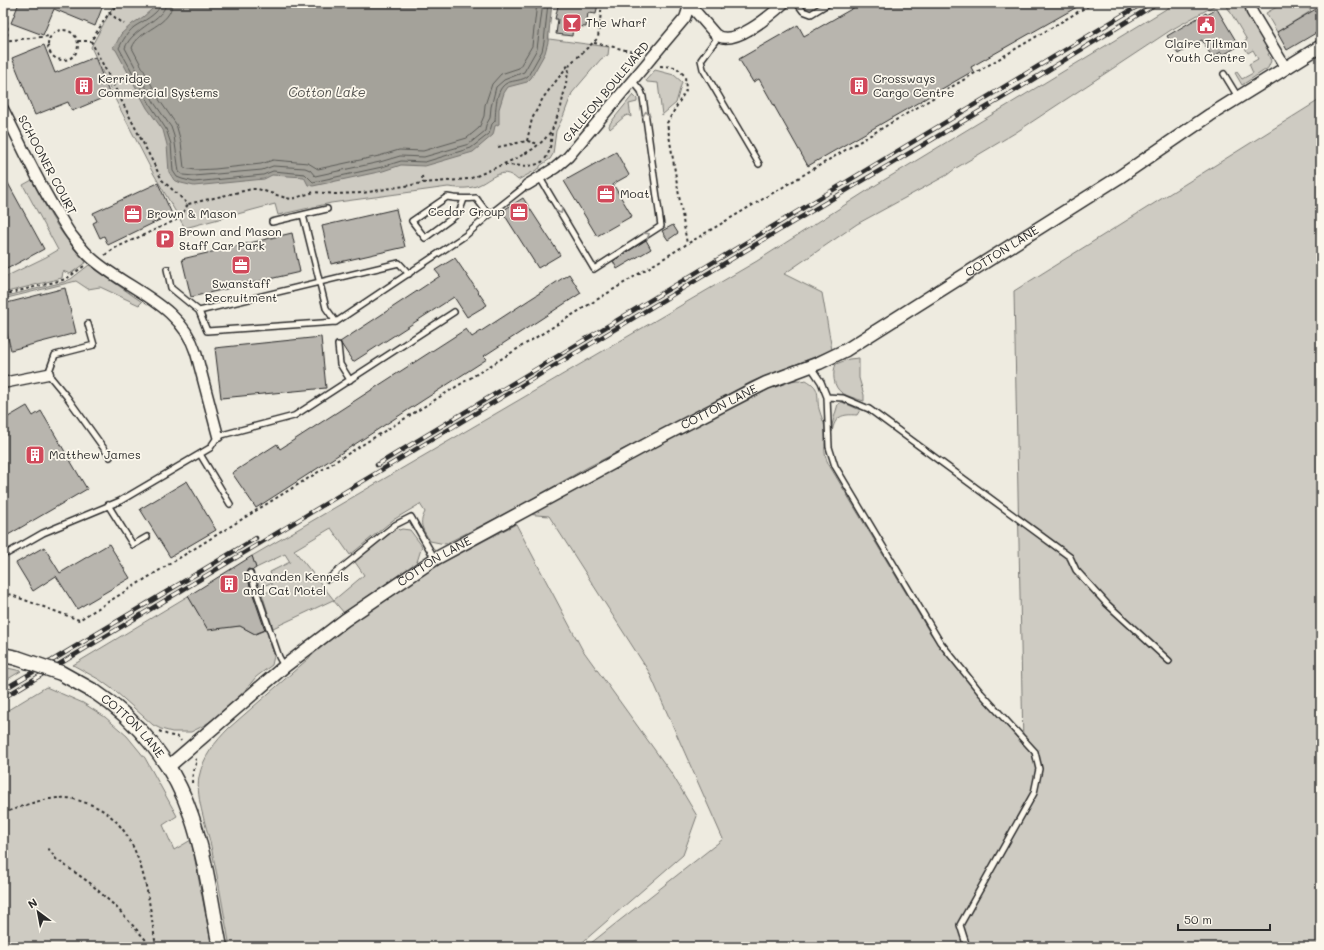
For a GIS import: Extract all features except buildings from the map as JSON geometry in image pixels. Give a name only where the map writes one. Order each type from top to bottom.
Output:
[{"type":"main road","name":"COTTON LANE","points":[[10,657],[54,670],[72,678],[95,692],[119,709],[131,721],[148,740],[168,767],[186,800],[196,832],[220,947]]},
{"type":"street","points":[[690,4],[718,37],[724,38],[738,36],[749,30],[784,3]]},
{"type":"street","points":[[1250,3],[1252,12],[1285,67]]},
{"type":"street","name":"GALLEON BOULEVARD","points":[[527,186],[555,168],[568,157],[685,18],[690,4]]},
{"type":"street","name":"COTTON LANE","points":[[168,767],[285,666],[345,620],[435,560],[657,438],[766,383],[811,366],[846,350],[1118,178],[1238,97],[1321,46]]},
{"type":"street","name":"SCHOONER COURT","points":[[3,109],[48,198],[72,236],[95,261],[163,308],[175,318],[187,333],[192,342],[218,436]]},
{"type":"street","points":[[3,383],[48,374]]},
{"type":"lane","points":[[797,3],[804,11],[811,14],[829,3]]},
{"type":"lane","points":[[718,37],[701,60],[703,69],[759,164]]},
{"type":"lane","points":[[1224,74],[1238,97]]},
{"type":"lane","points":[[540,178],[594,268],[662,226],[643,97],[641,91],[632,80]]},
{"type":"lane","points":[[167,269],[171,288],[199,310],[207,332],[336,322],[466,235],[527,186]]},
{"type":"lane","points":[[464,199],[459,213],[425,238],[412,221],[447,197],[457,200],[464,199],[476,198],[489,215]]},
{"type":"lane","points":[[272,222],[327,209]]},
{"type":"lane","points":[[303,215],[326,308],[336,322]]},
{"type":"lane","points":[[199,310],[399,263],[409,274]]},
{"type":"lane","points":[[8,553],[43,533],[120,501],[210,448],[218,436],[294,416],[454,312]]},
{"type":"lane","points":[[88,324],[94,345],[56,354],[48,374],[67,397],[110,457]]},
{"type":"lane","points":[[338,345],[340,364],[350,380]]},
{"type":"lane","points":[[811,366],[821,382],[827,397],[829,451],[835,466],[852,496],[940,642],[982,693],[1035,752],[1039,769],[1034,793],[960,925],[967,947]]},
{"type":"lane","points":[[827,397],[843,398],[869,409],[1070,557],[1076,570],[1107,604],[1169,661]]},
{"type":"lane","points":[[200,454],[230,504]]},
{"type":"lane","points":[[108,505],[133,545],[147,537]]},
{"type":"lane","points":[[328,580],[395,525],[411,517],[435,560]]},
{"type":"lane","points":[[250,573],[279,658],[285,666]]},
{"type":"path","points":[[5,3],[4,13],[9,32],[5,40]]},
{"type":"path","points":[[91,41],[109,13],[120,3]]},
{"type":"path","points":[[528,141],[532,119],[543,98],[570,64],[594,43],[599,35],[602,3]]},
{"type":"path","points":[[720,8],[726,3]]},
{"type":"path","points":[[3,592],[79,620],[687,244],[1093,3]]},
{"type":"path","points":[[109,13],[124,24]]},
{"type":"path","points":[[5,40],[50,36],[58,30],[68,30],[76,36],[78,41],[77,51],[74,55],[65,60],[60,60],[51,55],[49,51],[47,46],[50,36]]},
{"type":"path","points":[[78,41],[91,41]]},
{"type":"path","points":[[91,41],[162,180],[188,204]]},
{"type":"path","points":[[594,43],[614,46],[644,56]]},
{"type":"path","points":[[504,165],[531,166],[540,163],[548,155],[552,130],[561,107],[570,64]]},
{"type":"path","points":[[657,65],[676,67],[685,76],[686,90],[667,123],[687,244]]},
{"type":"path","points":[[3,295],[66,279],[115,248],[176,220],[188,204],[252,189],[258,189],[292,199],[314,192],[335,194],[362,193],[423,183],[469,178],[504,165],[533,149],[540,144],[552,130]]},
{"type":"path","points":[[498,146],[528,141],[540,144]]},
{"type":"path","points":[[422,176],[423,183]]},
{"type":"path","points":[[3,813],[45,800],[60,798],[73,799],[89,803],[104,810],[116,821],[129,840],[138,858],[144,876],[150,905],[156,947]]},
{"type":"path","points":[[48,848],[56,859],[90,883],[116,908],[145,939],[150,947]]},
{"type":"shaded area","name":"Cotton Lake","points":[[115,3],[548,3],[549,39],[609,47],[608,55],[601,59],[572,93],[556,131],[553,154],[550,159],[540,166],[540,168],[518,180],[512,175],[506,173],[495,176],[470,188],[448,187],[331,203],[278,215],[275,204],[185,228],[152,171],[113,95],[91,47]]},
{"type":"shaded area","points":[[1176,3],[1219,3],[1171,30],[1015,133],[956,168],[947,175],[857,224],[784,274],[822,293],[832,350],[751,382],[588,467],[514,509],[445,544],[430,541],[425,533],[422,527],[422,520],[425,512],[420,504],[393,520],[350,555],[331,528],[294,550],[334,600],[364,575],[355,562],[397,528],[399,530],[410,530],[422,546],[417,562],[344,613],[333,600],[273,628],[262,594],[268,592],[273,587],[271,583],[260,587],[258,582],[271,575],[270,572],[290,562],[285,554],[256,568],[252,556],[757,261],[876,185]]},
{"type":"shaded area","points":[[1225,3],[1247,3],[1271,52],[1268,54],[1271,61],[1268,68],[1242,85],[1235,73],[1237,72],[1242,79],[1253,73],[1249,64],[1258,59],[1253,50],[1248,53],[1243,45],[1247,40]]},
{"type":"shaded area","points":[[1284,3],[1306,3],[1311,11],[1277,32],[1266,13]]},
{"type":"shaded area","points":[[655,70],[674,75],[682,82],[676,103],[662,115],[658,83],[647,82],[646,80]]},
{"type":"shaded area","points":[[633,95],[637,99],[637,102],[629,104],[631,117],[628,115],[625,116],[610,129],[609,126],[611,122]]},
{"type":"shaded area","points":[[1321,99],[1321,947],[586,947],[723,839],[649,672],[549,516],[525,514],[764,391],[787,382],[806,380],[816,389],[819,409],[825,428],[825,455],[829,465],[930,633],[1023,745],[1014,291]]},
{"type":"shaded area","points":[[32,180],[44,203],[69,243],[86,262],[70,274],[63,271],[62,278],[3,293],[3,278],[58,250],[23,185]]},
{"type":"shaded area","points":[[89,265],[142,302],[139,305],[100,287],[88,289],[76,281],[3,299],[3,297],[64,282],[71,279]]},
{"type":"shaded area","points":[[859,358],[859,378],[864,395],[864,401],[842,393],[835,384],[834,380],[836,364],[849,359]]},
{"type":"shaded area","points":[[842,402],[860,410],[857,415],[847,415],[837,419],[832,432],[832,425],[838,404]]},
{"type":"shaded area","points":[[516,524],[582,649],[672,774],[697,816],[683,855],[577,947],[230,947],[215,863],[202,814],[198,786],[203,763],[210,750],[229,728],[340,631],[361,615],[427,571]]},
{"type":"shaded area","points":[[188,596],[208,629],[240,626],[255,634],[266,629],[274,656],[272,665],[256,677],[241,695],[211,721],[191,732],[172,732],[153,725],[115,691],[100,680],[73,665]]},
{"type":"shaded area","points":[[3,667],[21,671],[3,682]]},
{"type":"shaded area","points":[[46,687],[83,703],[105,717],[127,736],[145,758],[177,816],[163,825],[174,850],[191,840],[212,947],[3,947],[3,713]]},
{"type":"water","name":"Cotton Lake","points":[[159,3],[552,3],[548,42],[545,53],[531,78],[527,82],[508,87],[504,93],[499,109],[499,124],[495,126],[493,135],[473,152],[425,166],[401,165],[383,171],[313,186],[308,185],[304,177],[272,175],[264,179],[194,186],[174,180],[169,172],[167,145],[163,130],[147,108],[116,50],[112,47],[116,44],[121,34]]},
{"type":"railway","points":[[377,465],[1143,3]]},
{"type":"railway","points":[[3,698],[788,225],[1019,88],[1157,3]]},
{"type":"railway","points":[[3,690],[256,538]]},
{"type":"place","name":"The Wharf","points":[[572,23]]},
{"type":"place","name":"Claire Tiltman Youth Centre","points":[[1206,25]]},
{"type":"place","name":"Kerridge Commercial Systems","points":[[84,86]]},
{"type":"place","name":"Crossways Cargo Centre","points":[[859,86]]},
{"type":"place","name":"Moat","points":[[606,194]]},
{"type":"place","name":"Cedar Group","points":[[519,212]]},
{"type":"place","name":"Brown & Mason","points":[[133,214]]},
{"type":"place","name":"Brown and Mason Staff Car Park","points":[[165,239]]},
{"type":"place","name":"Swanstaff Recruitment","points":[[241,265]]},
{"type":"place","name":"Matthew James","points":[[35,455]]},
{"type":"place","name":"Davanden Kennels and Cat Motel","points":[[229,584]]}]
